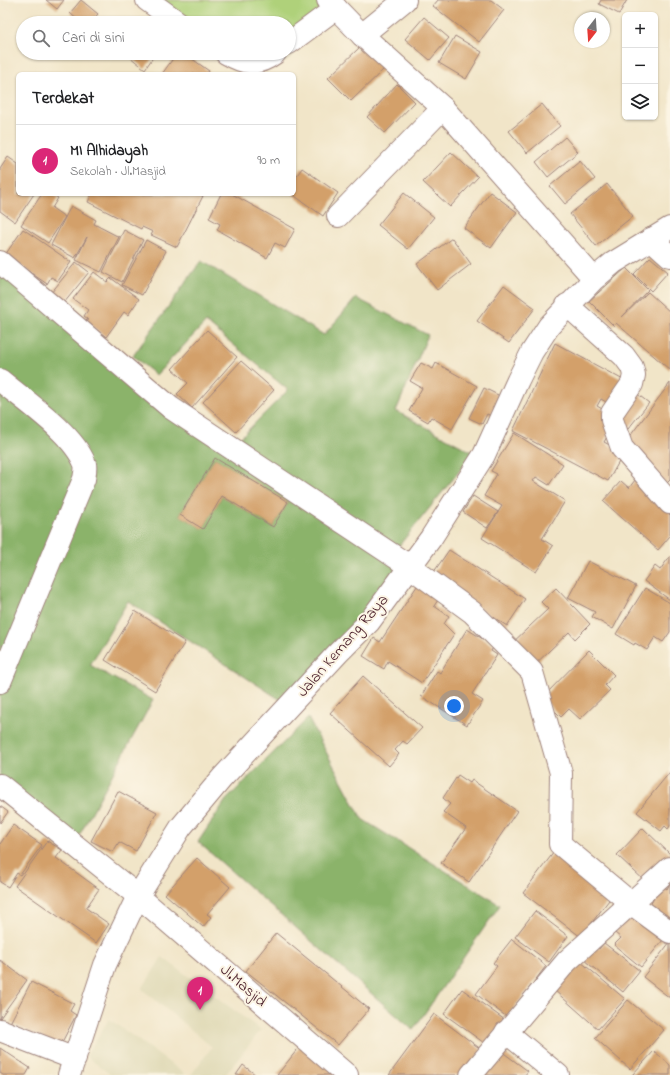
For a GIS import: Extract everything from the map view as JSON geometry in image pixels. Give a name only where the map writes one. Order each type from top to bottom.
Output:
[{"type":"street","points":[[149,0],[170,16]]},
{"type":"street","points":[[362,35],[405,0]]},
{"type":"street","points":[[296,37],[332,4],[362,35],[443,108],[589,273]]},
{"type":"street","points":[[241,60],[248,63],[263,60]]},
{"type":"street","points":[[338,216],[443,108]]},
{"type":"street","name":"Jalan Kemang Raya","points":[[72,1067],[105,965],[138,896],[182,827],[200,804],[338,653],[358,634],[383,604],[409,566],[431,538],[484,455],[532,352],[549,326],[567,305],[613,263],[670,228]]},
{"type":"street","points":[[651,239],[670,256]]},
{"type":"street","points":[[0,262],[171,408],[409,566],[472,612],[532,672],[561,773],[560,844],[632,904],[670,932]]},
{"type":"street","points":[[567,305],[624,356],[632,367],[634,375],[632,384],[612,413],[612,420],[622,448],[670,503]]},
{"type":"street","points":[[0,380],[61,431],[78,449],[86,465],[84,479],[0,682]]},
{"type":"street","name":"Jl.Masjid","points":[[0,785],[138,896],[347,1075]]},
{"type":"street","points":[[471,1075],[567,961],[632,904],[670,868]]},
{"type":"street","points":[[0,1030],[72,1067]]},
{"type":"street","points":[[506,1032],[558,1075]]},
{"type":"shaded area","points":[[162,957],[261,1030],[225,1075],[191,1075],[212,1047],[142,989]]},
{"type":"shaded area","points":[[109,1019],[186,1075],[111,1075],[86,1056]]},
{"type":"green space","points":[[150,0],[328,0],[296,35],[296,16],[170,16]]},
{"type":"green space","points":[[201,261],[324,335],[356,298],[428,335],[396,411],[474,453],[398,547],[235,443],[288,390],[206,322],[156,375],[133,356]]},
{"type":"green space","points":[[0,262],[171,408],[409,566],[290,706],[128,601],[90,665],[153,700],[74,845],[0,785]],"holes":[[[215,458],[288,502],[273,527],[222,496],[203,529],[180,515]]]},
{"type":"green space","points":[[308,718],[362,819],[500,905],[413,1030],[198,842],[226,800]]},
{"type":"building","points":[[46,0],[64,0],[57,9]]},
{"type":"building","points":[[81,0],[98,14],[96,16],[73,16],[70,13]]},
{"type":"building","points":[[438,0],[491,0],[504,10],[479,42],[433,6]]},
{"type":"building","points":[[601,0],[627,0],[619,14],[599,4]]},
{"type":"building","points":[[424,17],[449,38],[430,60],[405,39]]},
{"type":"building","points":[[455,36],[482,52],[466,79],[439,63]]},
{"type":"building","points":[[361,46],[384,69],[351,101],[328,78]]},
{"type":"building","points":[[134,60],[151,60],[145,69]]},
{"type":"building","points":[[172,60],[194,60],[209,71],[208,72],[163,72]]},
{"type":"building","points":[[397,84],[415,102],[385,133],[367,117]]},
{"type":"building","points":[[542,104],[560,126],[527,153],[509,131]]},
{"type":"building","points":[[565,137],[578,152],[548,177],[536,162]]},
{"type":"building","points":[[451,152],[478,177],[450,207],[423,182]]},
{"type":"building","points":[[8,157],[16,163],[16,196],[33,196],[15,222],[0,211],[0,169]]},
{"type":"building","points":[[580,161],[595,179],[565,204],[550,186]]},
{"type":"building","points":[[302,168],[338,193],[323,216],[295,196],[296,177]]},
{"type":"building","points":[[607,184],[633,216],[596,246],[570,214]]},
{"type":"building","points":[[490,192],[517,212],[491,248],[464,228]]},
{"type":"building","points":[[404,193],[434,217],[408,249],[378,225]]},
{"type":"building","points":[[41,196],[55,196],[58,198],[52,208],[65,217],[48,243],[21,225]]},
{"type":"building","points":[[91,196],[203,196],[177,247],[151,235],[153,232],[142,227],[141,229],[88,202]]},
{"type":"building","points":[[220,196],[236,196],[295,229],[285,248],[275,243],[267,258],[217,230],[220,224],[209,218]]},
{"type":"building","points":[[71,206],[96,220],[94,224],[119,237],[101,272],[76,260],[87,237],[75,258],[51,245]]},
{"type":"building","points":[[23,229],[71,262],[58,281],[51,277],[47,284],[5,255]]},
{"type":"building","points":[[124,230],[143,240],[122,282],[103,272]]},
{"type":"building","points":[[452,238],[471,264],[437,290],[417,264]]},
{"type":"building","points":[[146,240],[166,251],[142,295],[122,285]]},
{"type":"building","points":[[650,257],[668,272],[651,291],[634,274]]},
{"type":"building","points":[[76,262],[89,272],[64,303],[51,293]]},
{"type":"building","points":[[626,268],[648,290],[621,318],[648,292],[670,312],[670,370],[616,323],[614,326],[589,301]]},
{"type":"building","points":[[94,272],[107,282],[111,278],[139,299],[128,315],[124,312],[106,337],[86,322],[88,319],[84,316],[88,310],[73,299]]},
{"type":"building","points":[[504,285],[535,308],[509,343],[477,321]]},
{"type":"building","points":[[207,330],[237,357],[192,408],[177,394],[188,383],[172,369]]},
{"type":"building","points":[[555,343],[627,382],[613,406],[601,399],[597,406],[609,413],[613,426],[604,442],[624,453],[608,481],[513,431]]},
{"type":"building","points":[[241,361],[274,390],[236,432],[203,402]]},
{"type":"building","points":[[421,363],[433,369],[436,363],[477,386],[452,429],[431,417],[428,422],[409,411],[422,388],[410,381]]},
{"type":"building","points":[[670,383],[670,480],[666,484],[624,444]]},
{"type":"building","points":[[484,388],[500,396],[491,416],[487,414],[482,424],[469,418]]},
{"type":"building","points":[[632,390],[649,403],[628,429],[612,415]]},
{"type":"building","points":[[514,433],[563,464],[549,485],[536,477],[533,481],[565,501],[542,539],[553,546],[536,572],[482,538],[502,506],[484,496],[497,474],[491,471]]},
{"type":"building","points":[[215,458],[288,502],[273,527],[222,496],[203,529],[180,515]]},
{"type":"building","points":[[635,480],[670,511],[670,536],[658,550],[603,501],[621,481],[629,488]]},
{"type":"building","points":[[473,496],[498,512],[487,528],[463,512]]},
{"type":"building","points":[[449,550],[525,599],[507,626],[431,576]]},
{"type":"building","points":[[670,556],[670,600],[644,581],[655,566],[660,570]]},
{"type":"building","points":[[588,561],[636,586],[613,629],[592,617],[595,612],[568,598]]},
{"type":"building","points":[[419,583],[440,597],[434,606],[449,616],[444,624],[454,634],[422,683],[388,661],[384,669],[363,656],[374,638],[380,642]]},
{"type":"building","points":[[556,588],[590,624],[575,639],[569,632],[530,669],[509,646],[548,609],[541,602]]},
{"type":"building","points":[[645,588],[670,603],[670,632],[663,642],[655,637],[647,650],[635,643],[634,645],[616,634]]},
{"type":"building","points":[[135,611],[185,642],[155,691],[105,660]]},
{"type":"building","points":[[467,629],[494,646],[491,651],[497,655],[472,694],[483,701],[467,725],[421,696],[437,671],[440,673]]},
{"type":"building","points":[[589,650],[614,675],[605,685],[610,690],[580,719],[569,709],[561,717],[542,698]]},
{"type":"building","points":[[363,676],[422,728],[407,744],[403,741],[395,750],[399,754],[389,766],[330,713]]},
{"type":"building","points":[[670,772],[670,826],[668,829],[665,826],[661,831],[637,812]]},
{"type":"building","points":[[458,775],[470,783],[472,780],[517,811],[469,882],[441,863],[466,828],[443,812],[450,804],[443,798]]},
{"type":"building","points":[[118,791],[157,812],[136,851],[119,842],[113,852],[91,841]]},
{"type":"building","points":[[0,806],[8,812],[0,823]]},
{"type":"building","points":[[13,825],[42,845],[20,875],[17,873],[8,887],[0,882],[0,844]]},
{"type":"building","points":[[643,828],[670,854],[670,861],[648,884],[617,855]]},
{"type":"building","points":[[47,841],[62,850],[56,858],[99,889],[86,908],[109,924],[96,943],[15,886]]},
{"type":"building","points":[[554,852],[612,896],[581,937],[523,893]]},
{"type":"building","points":[[197,858],[230,887],[207,914],[211,917],[203,927],[165,894]]},
{"type":"building","points":[[670,883],[670,921],[648,909],[661,885],[667,889]]},
{"type":"building","points":[[535,911],[568,936],[549,962],[515,937]]},
{"type":"building","points":[[631,913],[663,940],[641,967],[614,945],[621,938],[615,933]]},
{"type":"building","points":[[276,933],[369,1009],[338,1045],[246,971]]},
{"type":"building","points":[[512,939],[546,966],[507,1017],[476,994],[497,966],[493,963]]},
{"type":"building","points":[[670,942],[670,998],[643,977]]},
{"type":"building","points":[[604,943],[640,971],[623,992],[584,960],[595,946],[599,949]]},
{"type":"building","points":[[0,960],[27,980],[0,1018]]},
{"type":"building","points":[[580,961],[625,999],[598,1029],[554,990]]},
{"type":"building","points":[[31,982],[74,1004],[70,1011],[76,1015],[60,1046],[10,1023]]},
{"type":"building","points":[[462,989],[505,1020],[487,1045],[444,1014]]},
{"type":"building","points":[[628,1000],[664,1030],[630,1069],[595,1038]]},
{"type":"building","points":[[434,1014],[482,1050],[464,1075],[389,1075]]},
{"type":"building","points":[[301,1045],[338,1075],[277,1075]]},
{"type":"building","points":[[0,1048],[30,1068],[26,1075],[3,1075],[0,1073]]},
{"type":"building","points":[[501,1051],[528,1071],[525,1075],[482,1075]]},
{"type":"building","points":[[654,1051],[670,1065],[670,1075],[632,1075]]},
{"type":"building","points":[[243,1065],[256,1075],[236,1075]]},
{"type":"place","name":"MI Alhidayah","points":[[200,1010]]}]
